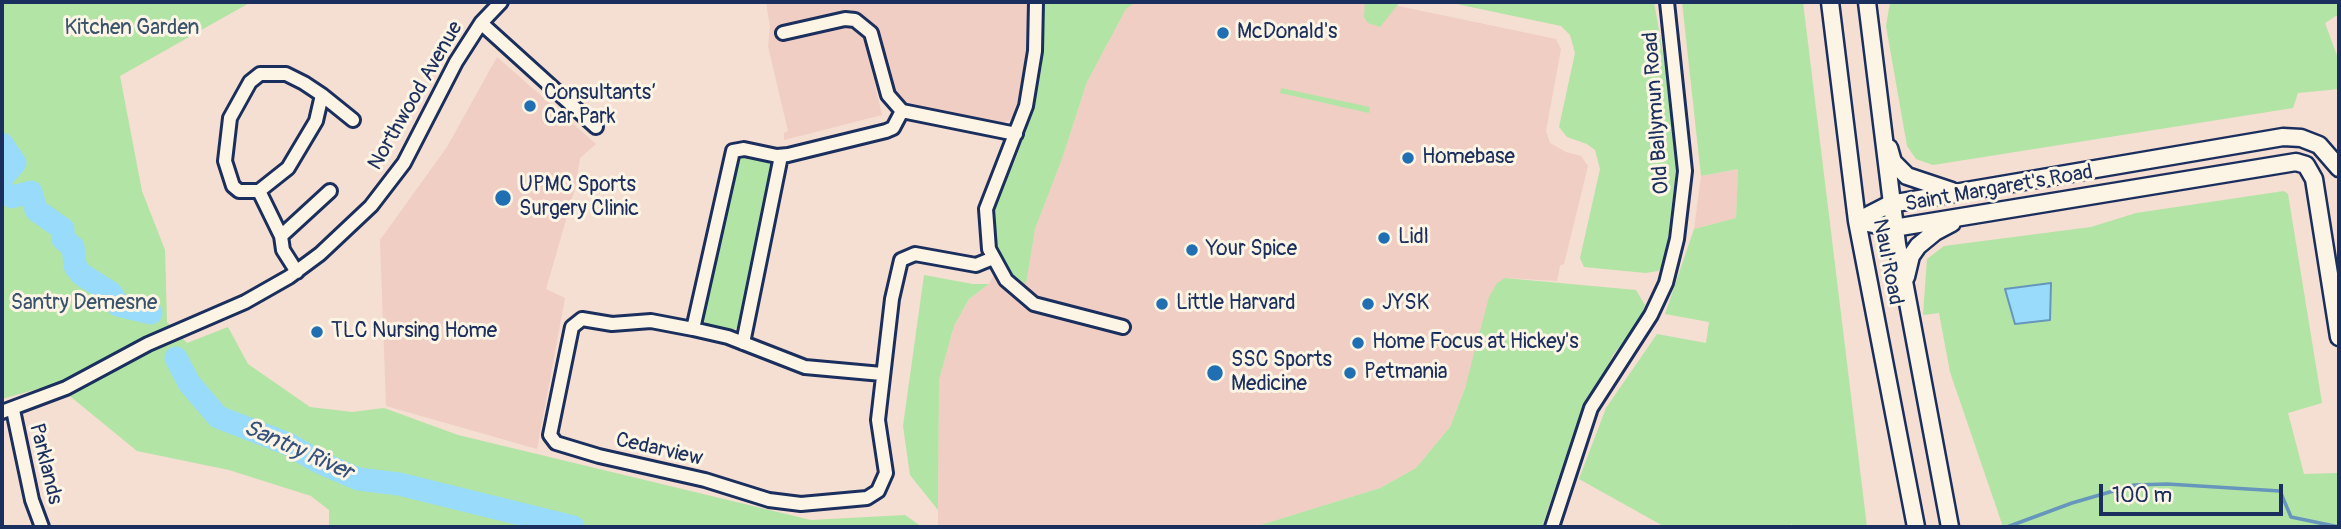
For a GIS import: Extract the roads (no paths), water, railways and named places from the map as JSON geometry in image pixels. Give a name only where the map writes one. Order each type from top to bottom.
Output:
[{"type":"main road","name":"Naul Road","points":[[1830,2],[1857,220],[1916,527]]},
{"type":"main road","name":"Naul Road","points":[[1867,2],[1890,204],[1950,527]]},
{"type":"main road","points":[[1883,132],[1894,162],[1907,176],[1922,183],[1959,192]]},
{"type":"main road","name":"Saint Margaret's Road","points":[[1857,220],[1890,204],[2283,138],[2301,138],[2319,145],[2339,168]]},
{"type":"main road","name":"Saint Margaret's Road","points":[[1857,220],[1894,228],[2296,162],[2306,165],[2315,182],[2339,337]]},
{"type":"main road","points":[[1905,294],[1911,256],[1918,246],[1935,232],[1967,216]]},
{"type":"street","points":[[1036,2],[1035,51],[1026,106],[986,209],[986,232],[993,258],[1006,281],[1034,304],[1123,327]]},
{"type":"street","name":"Old Ballymun Road","points":[[1552,527],[1591,408],[1651,315],[1666,283],[1677,239],[1685,172],[1667,2]]},
{"type":"street","name":"Northwood Avenue","points":[[7,411],[66,388],[148,344],[245,302],[297,272],[342,236],[404,163],[456,62],[493,5]]},
{"type":"street","points":[[783,33],[845,19],[860,22],[874,39],[888,95],[902,111],[1016,134]]},
{"type":"street","points":[[481,23],[596,127]]},
{"type":"street","points":[[322,96],[316,121],[302,149],[288,168],[259,191],[239,191],[233,186],[225,161],[230,118],[250,82],[260,74],[286,74],[322,96],[353,120]]},
{"type":"street","points":[[693,329],[730,154],[744,149],[781,156],[886,131],[893,128],[902,111]]},
{"type":"street","points":[[743,343],[781,156]]},
{"type":"street","points":[[259,191],[281,236],[283,250],[297,272]]},
{"type":"street","points":[[281,236],[330,191]]},
{"type":"street","name":"Cedarview","points":[[882,374],[805,367],[743,343],[693,329],[642,321],[612,324],[582,319],[573,323],[550,423],[552,440],[599,456],[705,480],[769,500],[801,504],[857,500],[874,495],[881,487],[886,472],[878,420],[882,374],[901,260],[915,254],[976,265],[993,258]]},
{"type":"street","name":"Parklands","points":[[7,411],[42,527]]},
{"type":"water","points":[[2051,283],[2050,320],[2015,324],[2005,289]]},
{"type":"waterway","name":"Santry River","points":[[2,144],[15,163],[2,178]]},
{"type":"waterway","name":"Santry River","points":[[2,191],[12,197],[31,192],[36,210],[63,229],[63,239],[73,247],[75,266],[81,274],[111,293],[118,305],[151,313]]},
{"type":"waterway","name":"Santry River","points":[[176,358],[189,383],[218,417],[288,444],[319,462],[358,479],[399,484],[573,527]]},
{"type":"waterway","points":[[2007,527],[2072,503],[2134,485],[2167,484],[2280,491],[2291,517],[2339,527]]},
{"type":"place","name":"McDonald's","points":[[1223,33]]},
{"type":"place","name":"Consultants’ Car Park","points":[[530,106]]},
{"type":"place","name":"Homebase","points":[[1408,158]]},
{"type":"place","name":"UPMC Sports Surgery Clinic","points":[[503,198]]},
{"type":"place","name":"Lidl","points":[[1384,238]]},
{"type":"place","name":"Your Spice","points":[[1192,250]]},
{"type":"place","name":"Little Harvard","points":[[1162,304]]},
{"type":"place","name":"JYSK","points":[[1368,304]]},
{"type":"place","name":"TLC Nursing Home","points":[[317,332]]},
{"type":"place","name":"Home Focus at Hickey's","points":[[1358,343]]},
{"type":"place","name":"SSC Sports Medicine","points":[[1215,373]]},
{"type":"place","name":"Petmania","points":[[1350,373]]},
{"type":"park label","name":"Kitchen Garden","points":[[132,29]]},
{"type":"park label","name":"Santry Demesne","points":[[84,304]]}]
